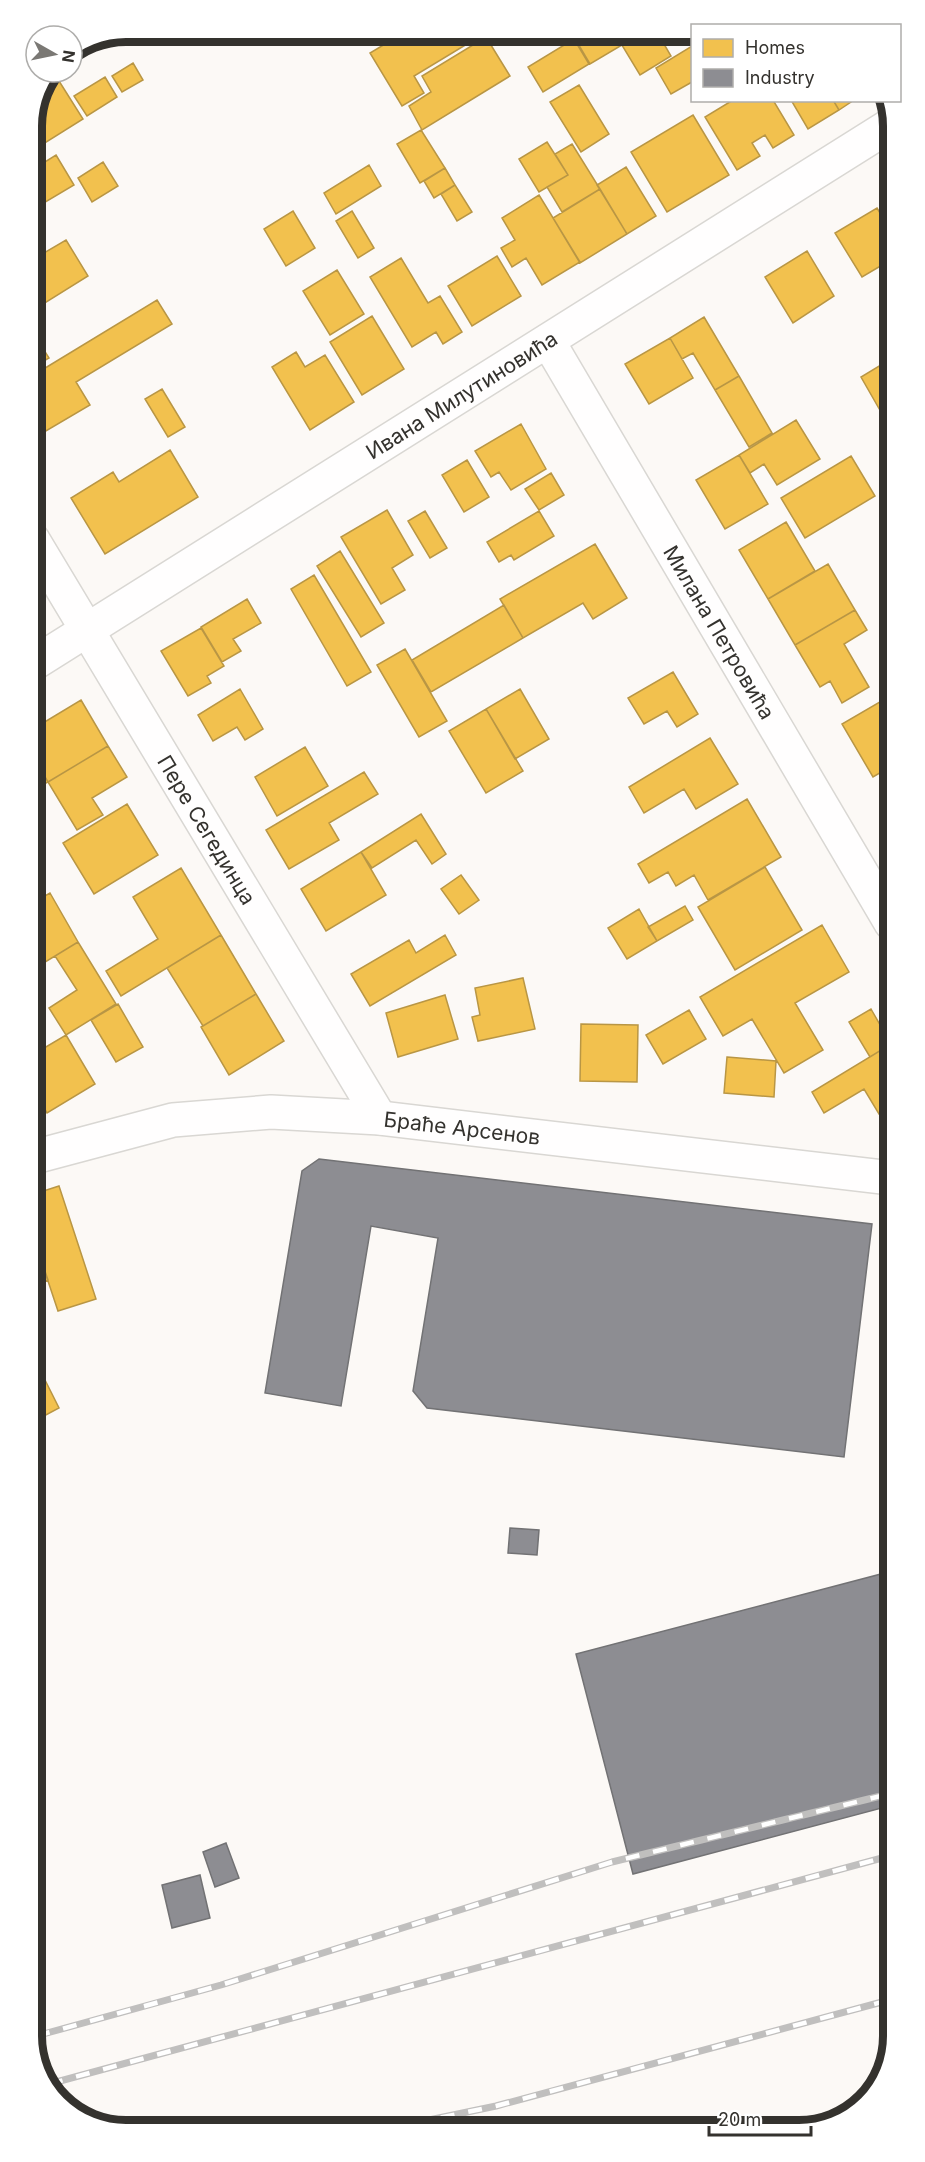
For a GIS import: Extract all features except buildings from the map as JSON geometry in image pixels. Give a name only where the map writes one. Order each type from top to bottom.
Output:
[{"type":"street","name":"Ивана Милутиновића","points":[[42,659],[883,130]]},
{"type":"street","name":"Милана Петровића","points":[[548,341],[883,909]]},
{"type":"street","name":"Пере Сегединца","points":[[42,555],[380,1118]]},
{"type":"street","name":"Браће Арсенов","points":[[42,1155],[173,1120],[271,1112],[380,1118],[883,1177]]},
{"type":"railway","points":[[42,2034],[221,1985],[612,1862],[883,1795]]},
{"type":"railway","points":[[56,2082],[883,1858]]},
{"type":"railway","points":[[429,2120],[496,2106],[883,2002]]}]
